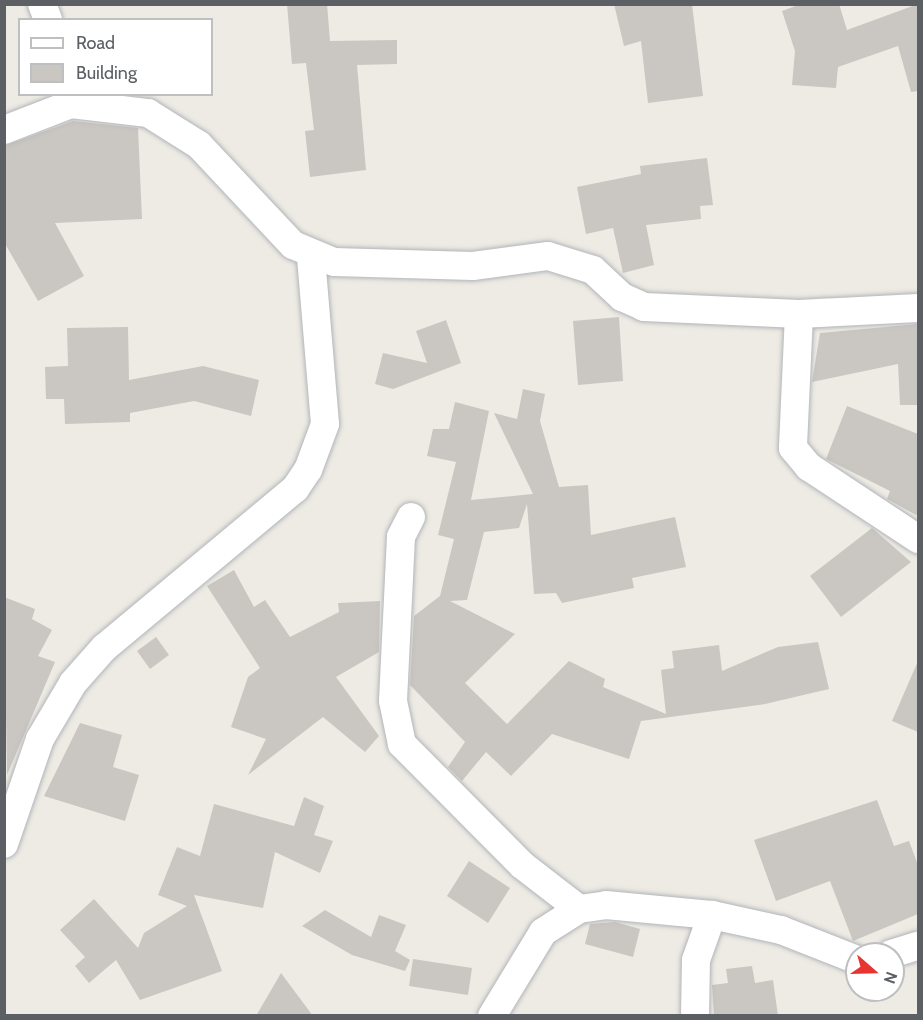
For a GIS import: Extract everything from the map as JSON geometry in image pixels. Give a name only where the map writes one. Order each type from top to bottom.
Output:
[{"type":"street","points":[[4,130],[70,99],[148,113],[172,125],[199,145],[293,245],[311,256],[334,262],[473,266],[548,256],[593,270],[622,297],[644,307],[799,314],[918,308]]},
{"type":"street","points":[[4,844],[40,739],[73,683],[104,648],[295,489],[308,470],[325,424],[311,256]]},
{"type":"street","points":[[799,314],[793,448],[809,467],[918,539]]},
{"type":"street","points":[[411,517],[401,537],[393,701],[402,744],[522,865],[579,909]]},
{"type":"street","points":[[492,1016],[543,932],[579,909],[606,905],[712,915],[781,930],[845,955]]},
{"type":"street","points":[[695,1016],[696,960],[712,915]]},
{"type":"building","points":[[287,4],[327,4],[330,41],[397,40],[397,64],[357,65],[366,170],[310,177],[305,131],[314,130],[306,63],[292,64]]},
{"type":"building","points":[[614,4],[692,4],[703,96],[648,103],[641,41],[624,46]]},
{"type":"building","points":[[801,4],[839,4],[847,30],[918,4],[918,91],[911,92],[898,46],[838,67],[836,88],[792,85],[795,51],[782,11]]},
{"type":"building","points":[[73,121],[138,128],[142,219],[55,223],[84,276],[38,301],[4,242],[4,146]]},
{"type":"building","points":[[707,158],[713,205],[700,206],[701,219],[646,225],[654,265],[623,273],[613,228],[586,234],[577,187],[641,174],[640,166]]},
{"type":"building","points":[[619,317],[623,381],[578,385],[573,321]]},
{"type":"building","points":[[446,320],[461,363],[393,389],[375,384],[383,353],[427,363],[416,331]]},
{"type":"building","points":[[918,324],[918,405],[900,405],[898,364],[812,382],[820,333]]},
{"type":"building","points":[[128,327],[129,380],[203,366],[259,380],[251,416],[194,401],[130,413],[130,422],[65,424],[64,399],[46,399],[45,367],[68,366],[67,328]]},
{"type":"building","points":[[523,389],[545,394],[540,421],[559,487],[588,485],[591,535],[675,517],[686,567],[632,578],[634,588],[562,603],[556,593],[534,594],[527,504],[519,528],[484,532],[467,600],[450,601],[515,634],[465,683],[507,724],[569,661],[605,679],[603,687],[666,714],[661,670],[674,668],[672,651],[719,645],[722,671],[778,647],[818,642],[829,689],[765,704],[641,721],[629,759],[552,734],[511,776],[486,752],[462,781],[448,767],[465,742],[410,685],[414,616],[440,596],[454,539],[438,535],[456,462],[427,456],[433,429],[449,429],[455,402],[489,411],[471,500],[533,494],[494,413],[517,419]]},
{"type":"building","points":[[847,406],[918,434],[918,516],[887,499],[890,491],[826,459]]},
{"type":"building","points":[[872,528],[911,562],[841,617],[810,576]]},
{"type":"building","points":[[234,570],[254,607],[265,600],[290,637],[339,612],[338,603],[380,601],[379,652],[336,677],[379,736],[365,752],[323,717],[248,775],[266,739],[231,727],[248,677],[260,668],[207,586]]},
{"type":"building","points":[[4,597],[35,609],[32,619],[52,630],[38,656],[55,662],[7,775]]},
{"type":"building","points":[[156,637],[169,655],[150,669],[137,651]]},
{"type":"building","points":[[918,661],[918,732],[892,721]]},
{"type":"building","points":[[80,723],[122,735],[113,767],[139,775],[125,821],[44,796]]},
{"type":"building","points":[[304,797],[324,806],[314,835],[333,841],[320,873],[275,852],[263,908],[194,895],[222,971],[140,1000],[116,960],[89,983],[75,966],[85,957],[60,930],[94,899],[138,948],[144,933],[187,906],[158,895],[177,847],[200,856],[214,804],[294,826]]},
{"type":"building","points":[[877,800],[894,846],[909,841],[918,865],[918,914],[853,941],[830,881],[776,901],[754,840]]},
{"type":"building","points":[[469,861],[510,888],[488,923],[447,896]]},
{"type":"building","points":[[325,910],[371,937],[379,915],[406,925],[395,951],[410,960],[405,971],[352,955],[302,926]]},
{"type":"building","points":[[615,922],[640,929],[633,957],[585,944],[590,924]]},
{"type":"building","points":[[413,959],[472,968],[468,995],[409,986]]},
{"type":"building","points":[[752,966],[755,983],[773,980],[778,1016],[714,1016],[712,985],[728,983],[726,969]]},
{"type":"building","points":[[281,973],[313,1016],[256,1016]]}]
